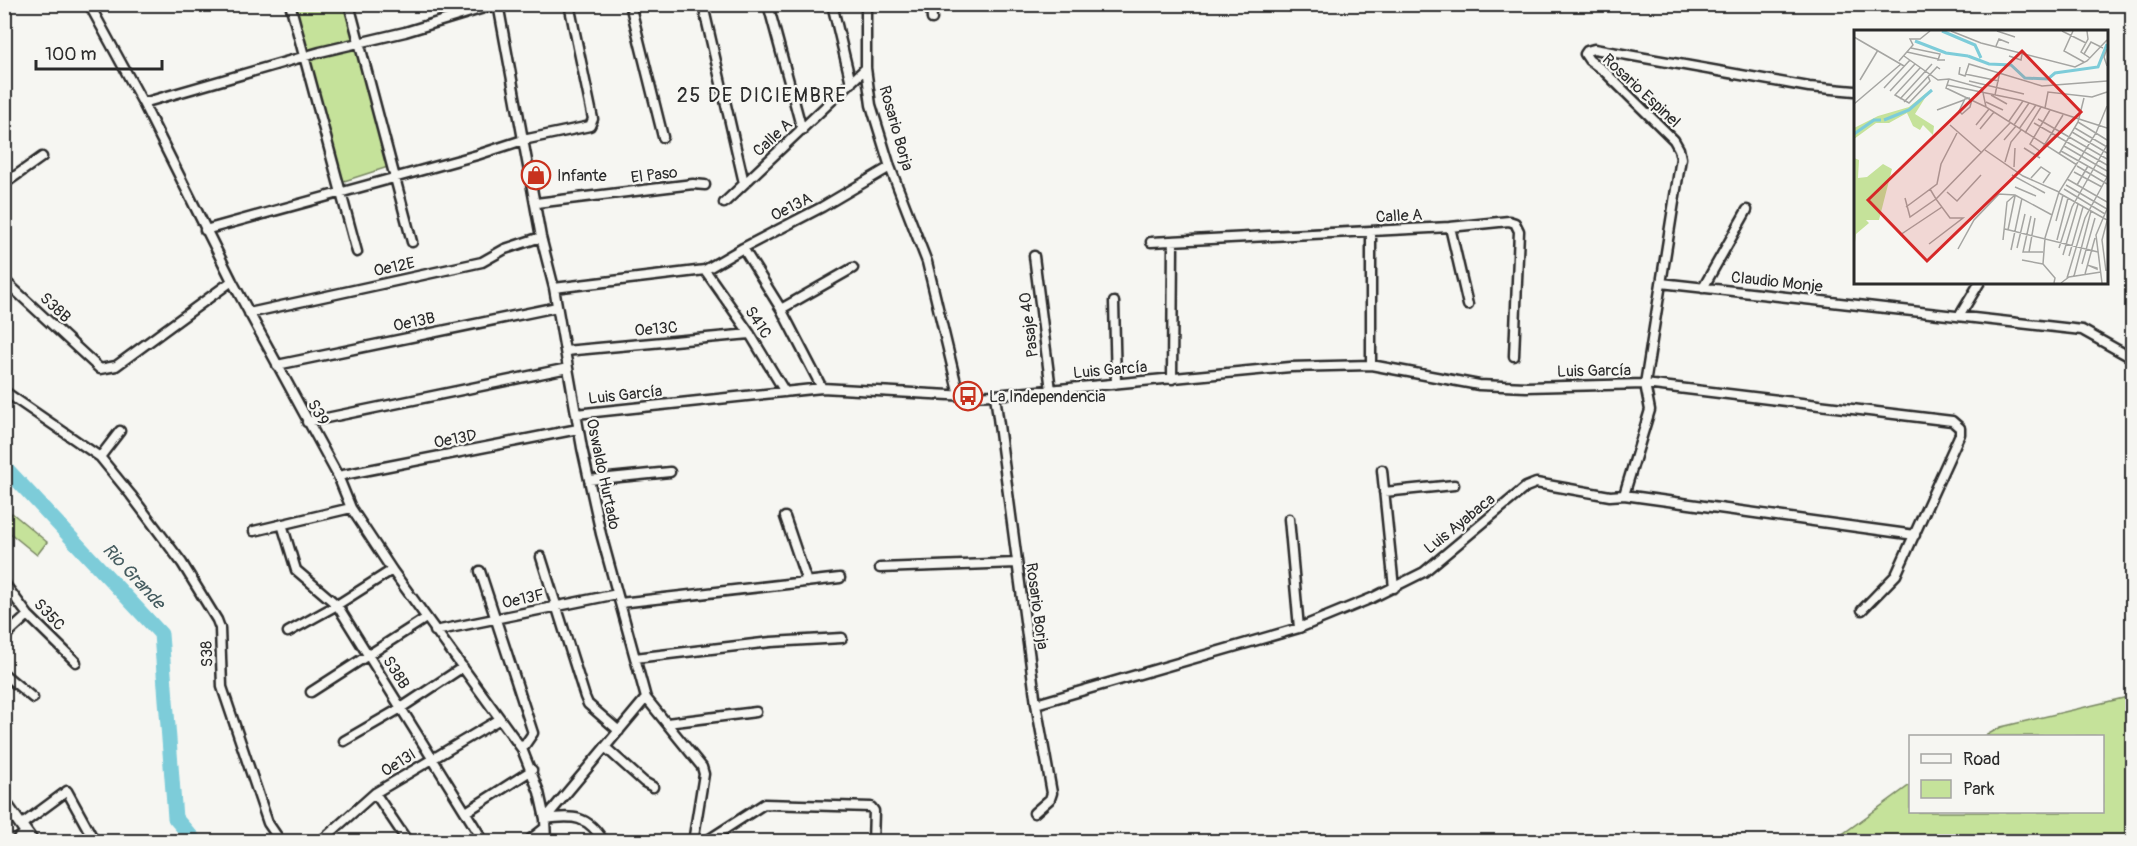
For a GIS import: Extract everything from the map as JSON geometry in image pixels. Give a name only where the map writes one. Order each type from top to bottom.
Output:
[{"type":"street","name":"S39","points":[[89,4],[143,103],[205,230],[338,476],[351,508],[435,631],[522,749],[539,792],[544,819]]},
{"type":"street","points":[[290,4],[357,252]]},
{"type":"street","points":[[349,4],[412,242]]},
{"type":"street","points":[[143,103],[303,57],[405,32],[498,4]]},
{"type":"street","name":"Oswaldo Hurtado","points":[[498,4],[541,237],[554,288],[578,429],[601,534],[646,698]]},
{"type":"street","points":[[205,230],[477,155],[523,140],[590,126],[593,119],[569,4]]},
{"type":"street","points":[[630,4],[663,136]]},
{"type":"street","points":[[832,4],[851,83]]},
{"type":"street","name":"Rosario Borja","points":[[866,4],[866,68],[872,105],[890,167],[927,262],[959,395]]},
{"type":"street","points":[[931,4],[932,19]]},
{"type":"street","points":[[769,8],[801,130]]},
{"type":"street","points":[[705,14],[744,183]]},
{"type":"street","name":"Rosario Espinel","points":[[1645,384],[1681,158],[1674,140],[1640,104],[1604,71],[1588,60],[1587,51],[1594,49],[1809,87],[1854,91]]},
{"type":"street","name":"Calle A","points":[[724,203],[866,68]]},
{"type":"street","points":[[4,184],[42,157]]},
{"type":"street","name":"Oe13A","points":[[705,270],[822,207],[890,167]]},
{"type":"street","name":"El Paso","points":[[536,202],[693,184],[705,185]]},
{"type":"street","points":[[1703,288],[1747,210]]},
{"type":"street","name":"Calle A","points":[[1151,242],[1450,227],[1509,221],[1515,223],[1518,228],[1514,356]]},
{"type":"street","points":[[1450,227],[1468,304]]},
{"type":"street","points":[[1371,231],[1371,365]]},
{"type":"street","name":"Oe12E","points":[[249,313],[482,262],[505,249],[541,237]]},
{"type":"street","points":[[1172,379],[1173,242]]},
{"type":"street","points":[[743,248],[781,309],[822,388]]},
{"type":"street","name":"Pasaje 40","points":[[1034,256],[1051,390]]},
{"type":"street","points":[[781,309],[853,268]]},
{"type":"street","points":[[554,288],[705,270]]},
{"type":"street","name":"S41C","points":[[705,270],[750,334],[785,392]]},
{"type":"street","name":"S38B","points":[[4,280],[100,369],[116,366],[232,281]]},
{"type":"street","name":"Claudio Monje","points":[[1661,284],[2082,330],[2133,358]]},
{"type":"street","points":[[1960,315],[1979,284]]},
{"type":"street","points":[[1114,302],[1116,384]]},
{"type":"street","name":"Oe13B","points":[[277,365],[557,307]]},
{"type":"street","name":"Oe13C","points":[[565,351],[750,334]]},
{"type":"street","name":"Luis García","points":[[576,414],[822,388],[995,395],[1290,367],[1371,365],[1479,385],[1526,387],[1645,384],[1952,421],[1960,428],[1960,434],[1916,535]]},
{"type":"street","points":[[307,422],[568,369]]},
{"type":"street","name":"Luis García","points":[[1624,495],[1650,410],[1645,384]]},
{"type":"street","name":"S38","points":[[4,391],[100,457],[182,563],[220,628],[222,687],[268,823],[281,842]]},
{"type":"street","name":"Rosario Borja","points":[[995,395],[1036,704],[1052,793],[1050,799],[1034,813]]},
{"type":"street","name":"Oe13D","points":[[338,476],[578,429]]},
{"type":"street","points":[[100,457],[120,431]]},
{"type":"street","points":[[1382,470],[1394,588]]},
{"type":"street","points":[[589,480],[670,472]]},
{"type":"street","name":"Luis Ayabaca","points":[[1036,704],[1299,628],[1394,588],[1424,572],[1526,487],[1536,483],[1610,496],[1624,495],[1916,535]]},
{"type":"street","points":[[1384,492],[1454,485]]},
{"type":"street","points":[[254,531],[351,508]]},
{"type":"street","points":[[785,517],[807,582]]},
{"type":"street","points":[[1289,519],[1299,628]]},
{"type":"street","name":"S38B","points":[[282,524],[296,570],[338,605],[484,842]]},
{"type":"street","points":[[1862,610],[1896,575],[1916,535]]},
{"type":"street","points":[[541,557],[588,704],[619,731]]},
{"type":"street","points":[[880,568],[1017,563]]},
{"type":"street","points":[[288,633],[338,605],[392,570]]},
{"type":"street","points":[[480,571],[533,733],[522,749]]},
{"type":"street","points":[[620,603],[840,578]]},
{"type":"street","name":"S35C","points":[[4,583],[28,615],[76,662]]},
{"type":"street","name":"Oe13F","points":[[435,631],[617,594]]},
{"type":"street","points":[[4,637],[28,615]]},
{"type":"street","points":[[311,692],[426,618]]},
{"type":"street","points":[[635,658],[771,642],[842,638]]},
{"type":"street","points":[[344,741],[401,708],[463,667]]},
{"type":"street","points":[[4,674],[33,698]]},
{"type":"street","points":[[546,842],[544,819],[646,698],[702,767],[704,774],[693,842]]},
{"type":"street","points":[[667,723],[756,712]]},
{"type":"street","name":"Oe13I","points":[[320,842],[375,793],[500,719]]},
{"type":"street","points":[[605,747],[644,782],[653,787]]},
{"type":"street","points":[[466,812],[532,770]]},
{"type":"street","points":[[14,842],[24,828],[67,791],[95,842]]},
{"type":"street","points":[[375,793],[408,842]]},
{"type":"street","points":[[4,801],[33,842]]},
{"type":"street","points":[[705,842],[764,804],[871,807],[874,811],[873,842]]},
{"type":"street","points":[[544,819],[566,816],[582,819],[598,832],[604,842]]},
{"type":"street","points":[[527,842],[545,828]]},
{"type":"green space","points":[[294,5],[345,5],[355,40],[307,51]]},
{"type":"green space","points":[[357,47],[388,167],[341,182],[309,58]]},
{"type":"green space","points":[[12,513],[47,542],[37,555],[5,529],[5,523]]},
{"type":"green space","points":[[2132,696],[2132,841],[1833,841],[1909,786],[1909,813],[2104,813],[2104,735],[1987,735],[2001,727]]},
{"type":"waterway","name":"Rio Grande","points":[[4,466],[161,634],[175,818],[196,842]]},
{"type":"place","name":"Infante","points":[[536,175]]},
{"type":"place","name":"La Independencia","points":[[968,396]]},
{"type":"district","name":"25 DE DICIEMBRE","points":[[762,95]]}]
